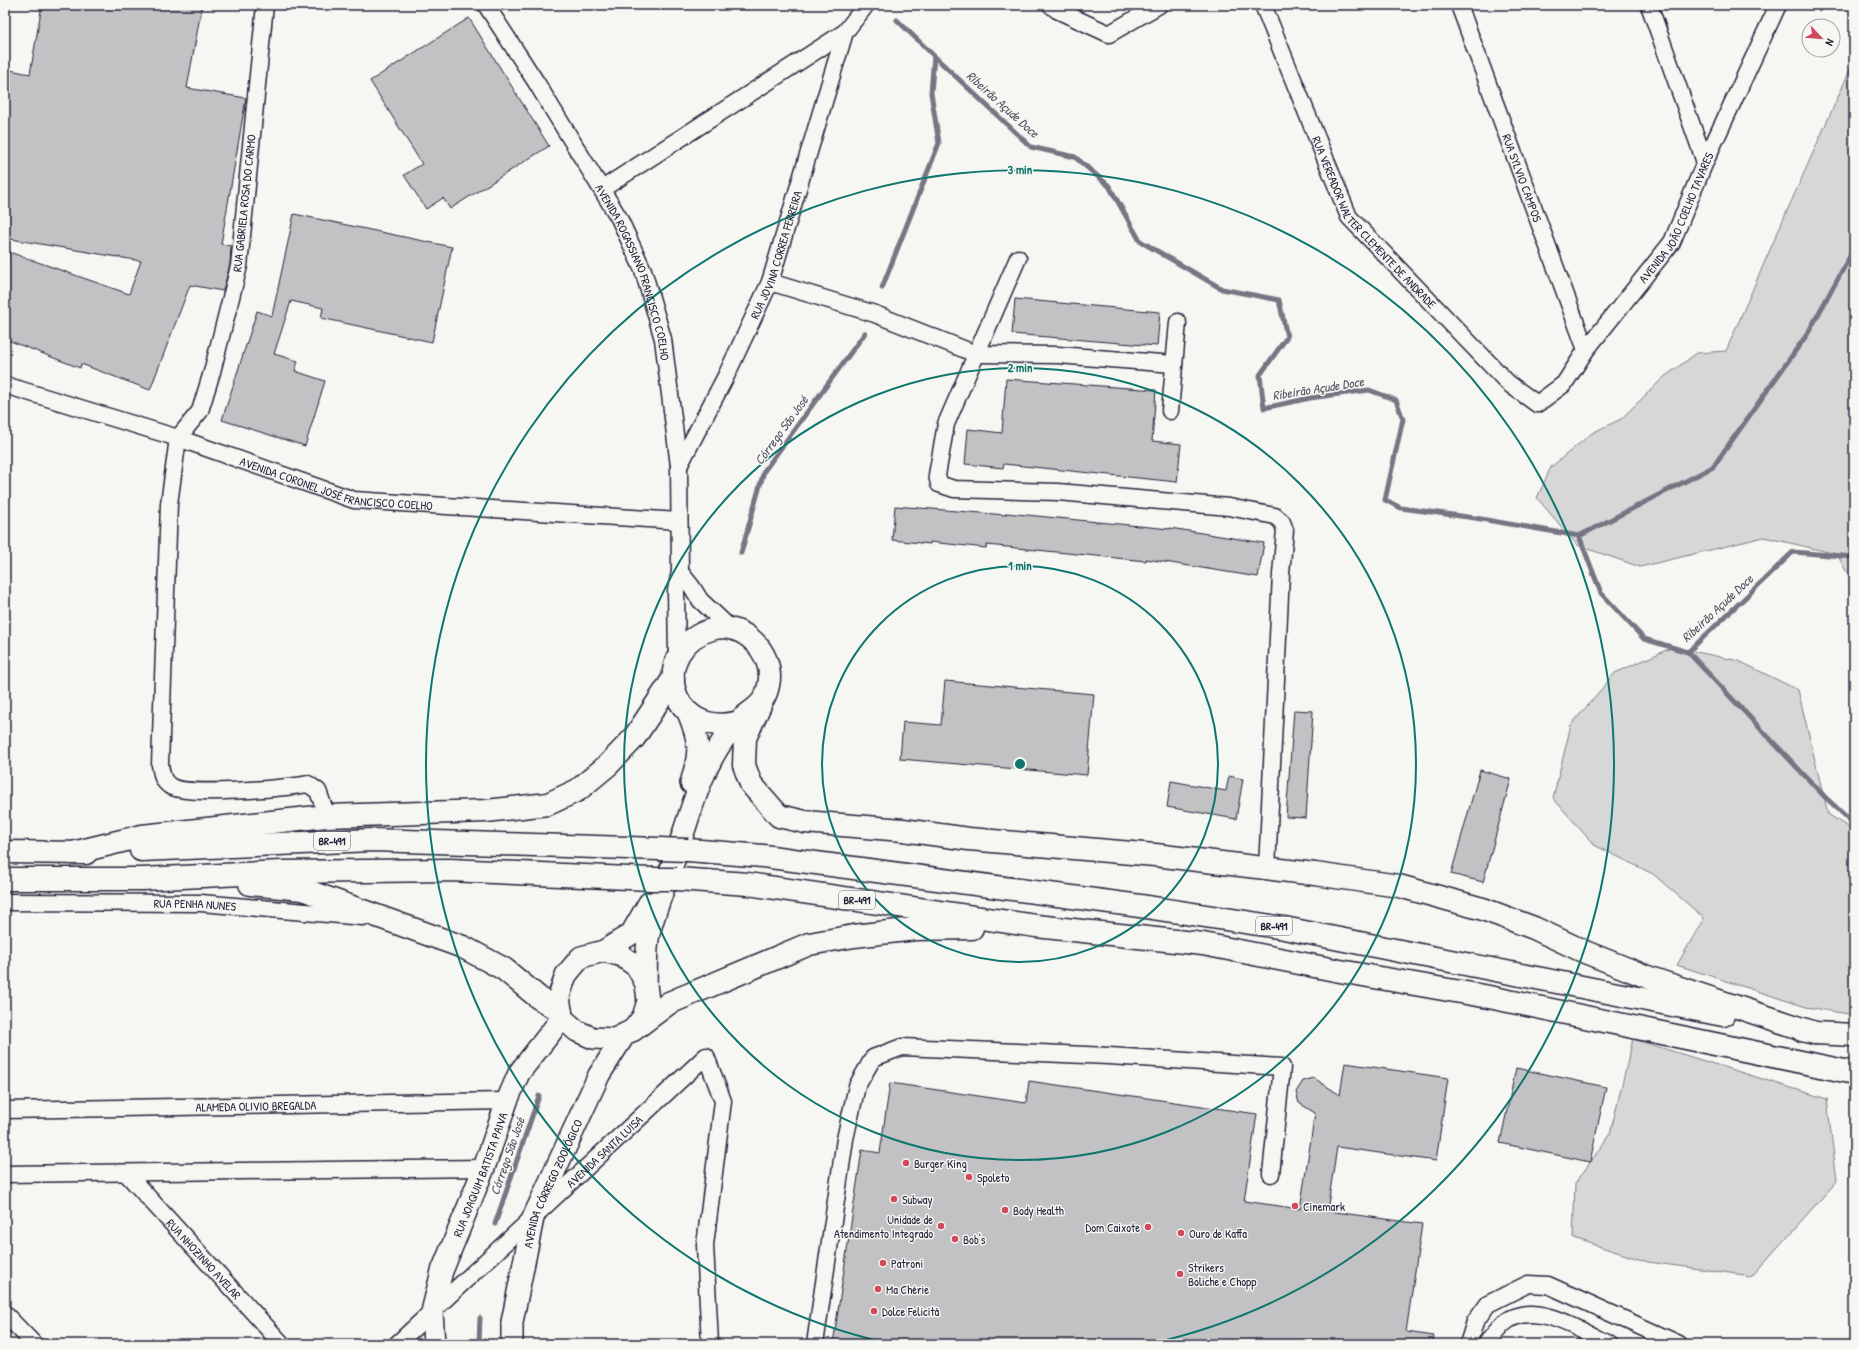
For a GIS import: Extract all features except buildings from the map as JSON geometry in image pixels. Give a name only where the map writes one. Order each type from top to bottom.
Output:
[{"type":"highway","points":[[73,853],[142,836],[327,816],[486,811],[548,804],[578,790],[608,765],[634,738],[673,679]]},
{"type":"highway","points":[[760,705],[745,738],[744,765],[751,784],[779,816],[805,822],[903,830],[969,839],[1154,856],[1399,886],[1483,909],[1534,928],[1585,952],[1650,978],[1815,1033]]},
{"type":"highway","name":"BR-491","points":[[5,852],[73,853],[372,840],[688,850],[763,856],[1133,905],[1284,928],[1815,1033],[1854,1035]]},
{"type":"highway","name":"BR-491","points":[[5,879],[143,879],[281,872],[450,870],[748,884],[1036,926],[1203,944],[1340,971],[1489,997],[1854,1073]]},
{"type":"highway","points":[[143,879],[250,884],[302,889],[463,947],[504,969],[562,1015]]},
{"type":"highway","points":[[629,1032],[669,1003],[809,944],[854,936],[915,929],[1036,926]]},
{"type":"main road","points":[[715,629],[731,629],[753,640],[766,659],[769,683],[760,705],[738,722],[718,748],[702,779],[649,931],[646,984],[648,1000],[643,1017],[629,1032],[615,1038],[593,1038],[577,1031],[562,1015],[558,996],[566,975],[581,957],[604,951],[631,934],[649,904],[698,762],[698,737],[688,712],[677,697],[673,679],[676,658],[686,644],[699,634],[715,629]]},
{"type":"main road","points":[[688,712],[699,720],[712,724],[725,725],[738,722]]},
{"type":"main road","points":[[604,951],[622,956],[637,967],[646,984]]},
{"type":"main road","name":"RUA JOAQUIM BATISTA PAIVA","points":[[434,1344],[432,1312],[442,1271],[484,1168],[507,1101],[520,1073],[562,1015]]},
{"type":"main road","name":"AVENIDA CÓRREGO ZOOLÓGICO","points":[[512,1344],[512,1322],[533,1218],[599,1075],[629,1032]]},
{"type":"street","name":"RUA GABRIELA ROSA DO CARMO","points":[[178,438],[200,411],[212,372],[239,266],[265,5]]},
{"type":"street","name":"AVENIDA ROGASSIANO FRANCISCO COELHO","points":[[486,5],[620,218],[643,270],[663,339],[679,466],[680,572],[676,590],[676,658]]},
{"type":"street","name":"RUA JOVINA CORREA FERREIRA","points":[[602,189],[845,32],[866,5]]},
{"type":"street","points":[[1050,5],[1057,10],[1109,34],[1159,5]]},
{"type":"street","name":"RUA VEREADOR WALTER CLEMENTE DE ANDRADE","points":[[1263,5],[1349,217],[1508,383],[1537,404]]},
{"type":"street","name":"RUA SYLVIO CAMPOS","points":[[1459,5],[1586,350]]},
{"type":"street","points":[[1649,5],[1705,162]]},
{"type":"street","name":"AVENIDA JOÃO COELHO TAVARES","points":[[1537,404],[1564,384],[1586,350],[1672,242],[1705,162],[1778,5]]},
{"type":"street","name":"RUA JOVINA CORREA FERREIRA","points":[[679,466],[726,376],[770,282],[845,32]]},
{"type":"street","points":[[1018,258],[946,424],[937,475],[939,484],[954,489],[1058,492],[1229,507],[1275,516],[1282,522],[1285,530],[1281,574],[1268,869]]},
{"type":"street","points":[[770,282],[874,314],[976,354],[1058,355],[1174,364]]},
{"type":"street","points":[[1170,411],[1178,322]]},
{"type":"street","name":"AVENIDA CORONEL JOSÉ FRANCISCO COELHO","points":[[5,385],[178,438],[354,500],[679,520]]},
{"type":"street","points":[[178,438],[169,504],[160,765],[163,781],[171,787],[183,790],[224,791],[285,788],[308,784],[318,791],[327,816]]},
{"type":"street","points":[[680,572],[700,600],[731,629]]},
{"type":"street","name":"RUA PENHA NUNES","points":[[5,902],[201,903],[384,918]]},
{"type":"street","points":[[815,1344],[845,1139],[857,1086],[873,1058],[902,1047],[1109,1056],[1282,1067],[1271,1174]]},
{"type":"street","name":"AVENIDA SANTA LUISA","points":[[397,1344],[706,1056],[723,1101],[705,1245],[710,1344]]},
{"type":"street","name":"ALAMEDA OLIVIO BREGALDA","points":[[5,1110],[507,1101]]},
{"type":"street","points":[[5,1174],[484,1168]]},
{"type":"street","name":"RUA NHOZINHO AVELAR","points":[[126,1173],[282,1344]]},
{"type":"street","points":[[1468,1344],[1475,1322],[1488,1304],[1528,1284],[1548,1285],[1676,1344]]},
{"type":"street","points":[[1497,1299],[1512,1319]]},
{"type":"street","points":[[5,1314],[34,1344]]},
{"type":"street","points":[[1486,1344],[1507,1321],[1519,1316],[1538,1314],[1553,1318],[1608,1344]]},
{"type":"shaded area","points":[[1854,61],[1854,586],[1837,554],[1764,537],[1640,567],[1577,545],[1537,498],[1551,467],[1592,433],[1621,419],[1663,378],[1697,353],[1726,351]]},
{"type":"shaded area","points":[[1673,647],[1739,661],[1798,690],[1828,814],[1854,831],[1854,1015],[1806,1007],[1677,965],[1704,918],[1653,874],[1594,845],[1553,798],[1571,725],[1615,673]]},
{"type":"shaded area","points":[[1633,1039],[1827,1099],[1837,1181],[1752,1276],[1648,1262],[1573,1238],[1575,1184],[1610,1134]]},
{"type":"waterway","name":"Ribeirão Açude Doce","points":[[882,288],[939,143],[931,93],[934,56],[897,20]]},
{"type":"waterway","name":"Ribeirão Açude Doce","points":[[934,56],[1031,147],[1075,157],[1109,186],[1140,241],[1222,289],[1279,300],[1287,337],[1260,375],[1264,408],[1310,398],[1369,390],[1396,400],[1403,419],[1385,500],[1401,508],[1475,518],[1579,536],[1601,593],[1644,639],[1688,652],[1793,552],[1854,557]]},
{"type":"waterway","points":[[1579,536],[1713,467],[1808,333],[1854,249]]},
{"type":"waterway","name":"Córrego São José","points":[[741,553],[764,471],[865,333]]},
{"type":"waterway","points":[[1688,652],[1825,797],[1854,824]]},
{"type":"waterway","name":"Córrego São José","points":[[495,1224],[539,1096]]},
{"type":"waterway","name":"Córrego São José","points":[[479,1344],[480,1318]]},
{"type":"place","name":"Burger King","points":[[906,1163]]},
{"type":"place","name":"Spoleto","points":[[969,1177]]},
{"type":"place","name":"Subway","points":[[894,1199]]},
{"type":"place","name":"Cinemark","points":[[1295,1206]]},
{"type":"place","name":"Body Health","points":[[1005,1210]]},
{"type":"place","name":"Unidade de Atendimento Integrado","points":[[941,1226]]},
{"type":"place","name":"Dom Caixote","points":[[1148,1227]]},
{"type":"place","name":"Ouro de Kaffa","points":[[1181,1233]]},
{"type":"place","name":"Bob's","points":[[955,1239]]},
{"type":"place","name":"Patroni","points":[[883,1263]]},
{"type":"place","name":"Strikers Boliche e Chopp","points":[[1180,1274]]},
{"type":"place","name":"Ma Chérie","points":[[878,1289]]},
{"type":"place","name":"Dolce Felicità","points":[[874,1311]]}]
